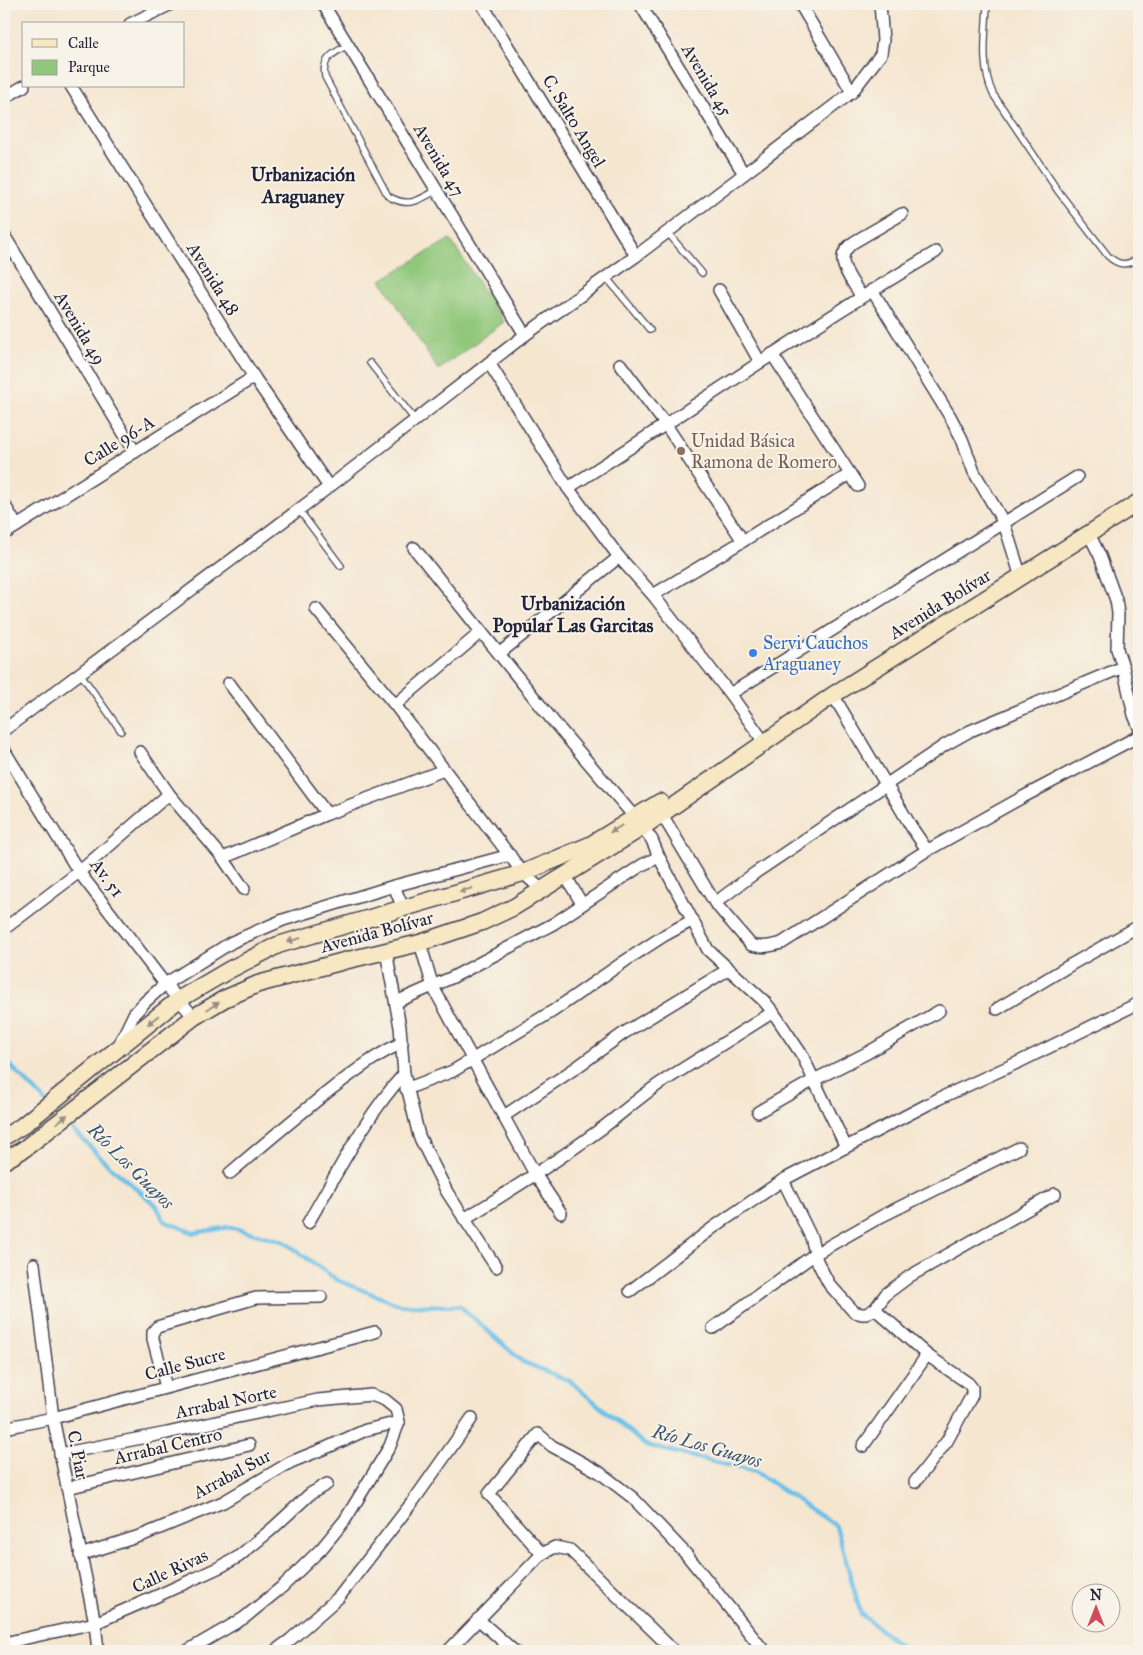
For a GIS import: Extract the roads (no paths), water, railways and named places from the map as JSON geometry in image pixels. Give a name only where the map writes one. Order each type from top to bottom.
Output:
[{"type":"main road","name":"Avenida Bolívar","points":[[4,1161],[24,1149],[194,1017],[224,999],[258,984],[420,943],[482,922],[514,907],[565,876],[638,822],[764,742],[833,695],[1139,502]]},
{"type":"main road","name":"Avenida Bolívar","points":[[4,1137],[22,1126],[178,1000],[229,970],[278,945],[524,873],[638,822]]},
{"type":"street","points":[[134,22],[171,4]]},
{"type":"street","name":"Avenida 47","points":[[323,4],[525,335]]},
{"type":"street","name":"C. Salto Angel","points":[[482,4],[636,256]]},
{"type":"street","name":"Avenida 45","points":[[640,4],[744,174]]},
{"type":"street","points":[[800,4],[852,92]]},
{"type":"street","points":[[4,730],[299,510],[525,335],[636,256],[852,92],[881,54],[883,40],[880,4]]},
{"type":"street","points":[[4,98],[22,87]]},
{"type":"street","name":"Avenida 48","points":[[72,88],[254,378],[329,487]]},
{"type":"street","points":[[861,296],[844,266],[843,252],[854,242],[902,214]]},
{"type":"street","name":"Avenida 49","points":[[4,235],[135,452]]},
{"type":"street","points":[[568,488],[861,296],[936,252]]},
{"type":"street","points":[[719,290],[760,362]]},
{"type":"street","points":[[872,290],[962,439],[974,472],[1004,523],[1021,577]]},
{"type":"street","points":[[772,354],[858,486]]},
{"type":"street","points":[[489,363],[568,488],[619,557],[653,595],[730,694],[764,742]]},
{"type":"street","points":[[620,364],[666,425],[743,542]]},
{"type":"street","name":"Calle 96-A","points":[[4,534],[254,378]]},
{"type":"street","points":[[653,595],[743,542],[850,474]]},
{"type":"street","points":[[730,694],[1077,476]]},
{"type":"street","points":[[4,504],[17,526]]},
{"type":"street","points":[[1090,534],[1116,600],[1118,613],[1117,649],[1134,715],[1139,727]]},
{"type":"street","points":[[414,548],[553,721],[652,840],[708,950],[764,1001],[773,1012],[802,1055],[846,1146]]},
{"type":"street","points":[[500,653],[619,557]]},
{"type":"street","points":[[316,609],[395,706],[524,873],[542,890]]},
{"type":"street","points":[[395,706],[481,632]]},
{"type":"street","points":[[716,903],[755,873],[945,745],[970,731],[1123,668]]},
{"type":"street","points":[[228,683],[327,814]]},
{"type":"street","points":[[833,695],[928,850]]},
{"type":"street","points":[[658,809],[716,903],[751,945],[770,947],[782,943],[928,850],[1021,798],[1139,736]]},
{"type":"street","name":"Av. 51","points":[[4,750],[79,872],[165,984],[194,1017]]},
{"type":"street","points":[[140,752],[169,794],[223,858],[244,889]]},
{"type":"street","points":[[223,858],[327,814],[444,770]]},
{"type":"street","points":[[4,929],[79,872],[169,794]]},
{"type":"street","points":[[116,1051],[134,1014],[165,984],[232,942],[283,920],[394,886],[510,855]]},
{"type":"street","points":[[396,1002],[433,987],[553,924],[642,865],[659,857]]},
{"type":"street","points":[[565,876],[582,904]]},
{"type":"street","points":[[394,886],[403,908]]},
{"type":"street","points":[[406,1088],[427,1082],[453,1071],[554,1011],[641,951],[693,920]]},
{"type":"street","points":[[997,1009],[1139,926]]},
{"type":"street","points":[[420,943],[433,987],[535,1174],[561,1213]]},
{"type":"street","points":[[386,952],[396,1002],[406,1088],[419,1136],[446,1192],[496,1267]]},
{"type":"street","points":[[504,1116],[624,1033],[729,969]]},
{"type":"street","points":[[630,1291],[714,1227],[783,1180],[938,1099],[1021,1061],[1139,1002]]},
{"type":"street","points":[[758,1112],[814,1080],[868,1054],[939,1011]]},
{"type":"street","points":[[464,1219],[535,1174],[604,1126],[642,1096],[773,1012]]},
{"type":"street","points":[[230,1173],[349,1076],[383,1052],[402,1043]]},
{"type":"street","points":[[308,1224],[372,1114],[404,1074]]},
{"type":"street","points":[[713,1328],[815,1254],[882,1216],[1020,1148]]},
{"type":"street","points":[[783,1180],[811,1237],[815,1247],[815,1254],[829,1284],[854,1312],[866,1314],[875,1309],[886,1294],[910,1276],[1055,1194]]},
{"type":"street","name":"C. Piar","points":[[34,1264],[53,1418],[95,1623],[98,1651]]},
{"type":"street","points":[[166,1388],[153,1339],[157,1327],[256,1298],[321,1297]]},
{"type":"street","points":[[875,1309],[927,1355],[968,1383],[972,1388],[972,1395],[947,1441],[915,1482]]},
{"type":"street","name":"Calle Sucre","points":[[4,1428],[53,1418],[375,1332]]},
{"type":"street","points":[[863,1446],[927,1355]]},
{"type":"street","name":"Arrabal Norte","points":[[60,1454],[318,1400],[371,1395],[385,1400],[396,1409],[399,1422]]},
{"type":"street","points":[[275,1651],[339,1597],[414,1500],[472,1418]]},
{"type":"street","points":[[187,1651],[244,1618],[282,1587],[322,1548],[345,1520],[375,1473],[390,1446],[399,1422]]},
{"type":"street","name":"Arrabal Sur","points":[[80,1555],[142,1535],[223,1502],[291,1462],[366,1430],[399,1422]]},
{"type":"street","points":[[542,1554],[489,1494],[538,1434],[552,1446],[600,1472],[633,1498],[686,1554],[762,1650]]},
{"type":"street","name":"Arrabal Centro","points":[[67,1488],[248,1445]]},
{"type":"street","name":"Calle Rivas","points":[[4,1643],[95,1623],[238,1557],[310,1494],[327,1484]]},
{"type":"street","points":[[448,1651],[542,1554],[555,1547],[570,1550],[674,1651]]},
{"type":"street","points":[[478,1619],[514,1651]]},
{"type":"lane","points":[[987,4],[984,67],[992,94],[1058,191],[1108,256],[1115,263],[1124,264],[1139,258]]},
{"type":"lane","points":[[348,45],[332,54],[326,61],[323,69],[324,77],[388,196],[396,201],[405,203],[415,202],[436,190]]},
{"type":"lane","points":[[667,232],[702,273]]},
{"type":"lane","points":[[606,277],[650,330]]},
{"type":"lane","points":[[370,363],[415,420]]},
{"type":"lane","points":[[299,510],[341,566]]},
{"type":"lane","points":[[80,673],[121,731]]},
{"type":"waterway","name":"Río Los Guayos","points":[[4,1059],[108,1165],[156,1205],[164,1221],[194,1233],[229,1227],[283,1241],[337,1280],[400,1305],[460,1306],[523,1362],[570,1381],[645,1445],[756,1472],[836,1526],[861,1614],[907,1651]]},
{"type":"place","name":"Unidad Básica Ramona de Romero","points":[[681,451]]},
{"type":"place","name":"Servi Cauchos Araguaney","points":[[753,653]]},
{"type":"district","name":"Urbanización Araguaney","points":[[303,185]]},
{"type":"district","name":"Urbanización Popular Las Garcitas","points":[[573,614]]}]
